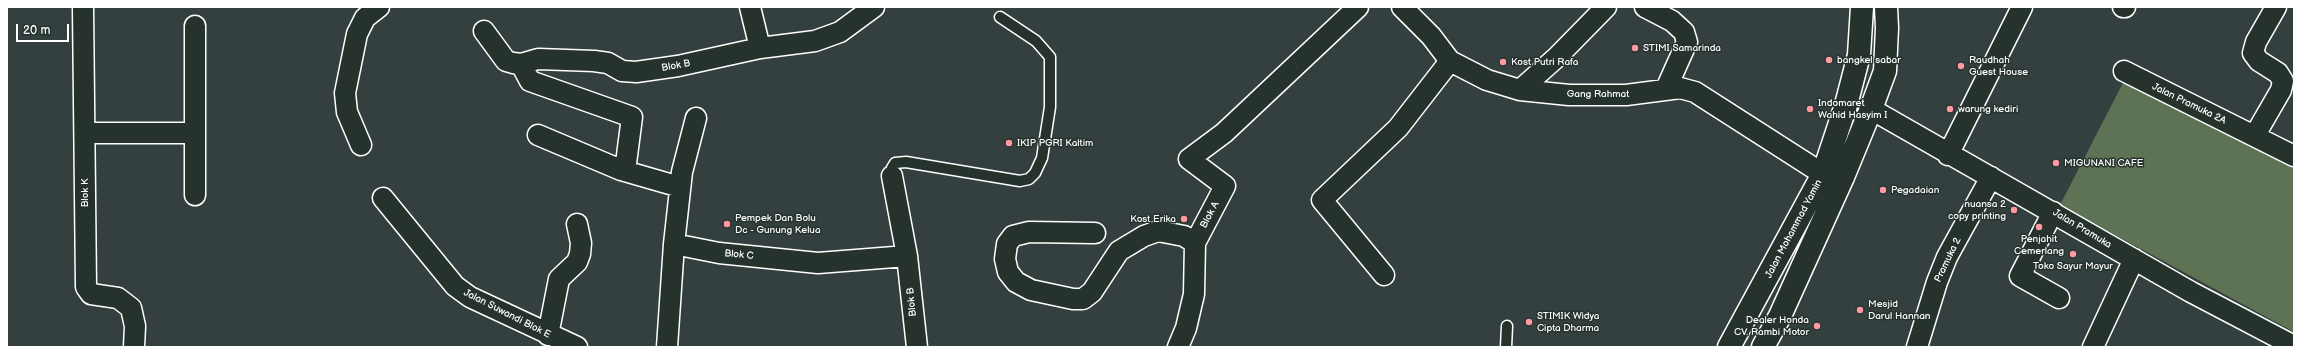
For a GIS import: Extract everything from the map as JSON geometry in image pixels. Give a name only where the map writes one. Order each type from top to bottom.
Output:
[{"type":"main road","name":"Jalan Mohammad Yamin","points":[[1729,347],[1823,174],[1846,105],[1859,55],[1862,7]]},
{"type":"main road","name":"Jalan Mohammad Yamin","points":[[1763,347],[1780,316],[1844,177],[1885,71],[1887,28],[1886,7]]},
{"type":"street","name":"Blok K","points":[[83,7],[86,287],[91,294],[118,298],[131,308],[135,326],[134,347]]},
{"type":"street","points":[[361,145],[348,112],[345,93],[357,34],[365,18],[379,7]]},
{"type":"street","points":[[750,7],[760,48]]},
{"type":"street","name":"Blok B","points":[[521,64],[538,59],[594,61],[608,63],[622,71],[636,72],[678,66],[760,48],[815,41],[840,32],[854,14],[874,7]]},
{"type":"street","name":"Blok A","points":[[1195,244],[1225,186],[1189,159],[1224,133],[1358,7]]},
{"type":"street","name":"Gang Rahmat","points":[[1402,7],[1431,36],[1450,61],[1487,80],[1520,90],[1568,95],[1626,95],[1680,88],[1695,92],[1823,174]]},
{"type":"street","points":[[1520,90],[1557,56],[1606,7]]},
{"type":"street","points":[[1644,7],[1672,21],[1684,32],[1687,42],[1666,89]]},
{"type":"street","points":[[1948,155],[2022,7]]},
{"type":"street","points":[[2255,135],[2283,81],[2278,73],[2259,61],[2253,53],[2256,42],[2276,7]]},
{"type":"street","points":[[195,26],[195,195]]},
{"type":"street","points":[[484,31],[506,61],[521,64],[530,80],[632,117],[625,171]]},
{"type":"street","points":[[1384,275],[1322,200],[1398,128],[1450,61]]},
{"type":"street","name":"Jalan Pramuka 2A","points":[[2124,71],[2255,135],[2294,156]]},
{"type":"street","name":"Jalan Pramuka","points":[[1871,109],[1948,155],[2053,212],[2191,292],[2270,340],[2294,346]]},
{"type":"street","points":[[667,347],[674,244],[680,187],[696,118]]},
{"type":"street","points":[[85,133],[195,133]]},
{"type":"street","points":[[538,135],[625,171],[680,187]]},
{"type":"street","name":"Blok B","points":[[892,176],[907,256],[917,347]]},
{"type":"street","name":"Pramuka 2","points":[[1917,347],[1932,296],[1947,257],[1991,177]]},
{"type":"street","name":"Jalan Suwandi Blok E","points":[[383,198],[455,286],[470,298],[577,347]]},
{"type":"street","points":[[2053,212],[2020,276],[2059,298]]},
{"type":"street","points":[[548,335],[559,280],[577,262],[580,254],[581,243],[577,224]]},
{"type":"street","points":[[1095,233],[1029,232],[1013,236],[1007,244],[1005,259],[1008,272],[1016,282],[1031,290],[1073,299],[1083,299],[1092,292],[1118,251],[1144,236],[1158,231],[1184,236],[1195,244],[1194,294],[1186,328],[1178,347]]},
{"type":"street","name":"Blok C","points":[[674,244],[719,253],[818,263],[907,256]]},
{"type":"street","points":[[2093,347],[2134,260]]},
{"type":"lane","points":[[892,176],[892,168],[900,162],[1020,181],[1029,179],[1035,173],[1042,158],[1050,106],[1050,57],[1036,41],[1000,17]]},
{"type":"lane","points":[[1506,326],[1506,347]]},
{"type":"green space","points":[[2126,77],[2294,167],[2294,332],[2060,205]]},
{"type":"place","name":"STIMI Samarinda","points":[[1635,48]]},
{"type":"place","name":"bangkel sabar","points":[[1829,60]]},
{"type":"place","name":"Kost Putri Rafa","points":[[1503,62]]},
{"type":"place","name":"Raudhah Guest House","points":[[1961,66]]},
{"type":"place","name":"Indomaret Wahid Hasyim I","points":[[1810,109]]},
{"type":"place","name":"warung kediri","points":[[1950,109]]},
{"type":"place","name":"IKIP PGRI Kaltim","points":[[1009,143]]},
{"type":"place","name":"MIGUNANI CAFE","points":[[2056,163]]},
{"type":"place","name":"Pegadaian","points":[[1883,190]]},
{"type":"place","name":"nuansa 2 copy printing","points":[[2014,210]]},
{"type":"place","name":"Kost Erika","points":[[1184,219]]},
{"type":"place","name":"Pempek Dan Bolu Dc - Gunung Kelua","points":[[727,224]]},
{"type":"place","name":"Penjahit Cemerlang","points":[[2039,227]]},
{"type":"place","name":"Toko Sayur Mayur","points":[[2073,254]]},
{"type":"place","name":"Mesjid Darul Hannan","points":[[1860,310]]},
{"type":"place","name":"STIMIK Widya Cipta Dharma","points":[[1529,322]]},
{"type":"place","name":"Dealer Honda CV. Rambi Motor","points":[[1817,326]]}]
